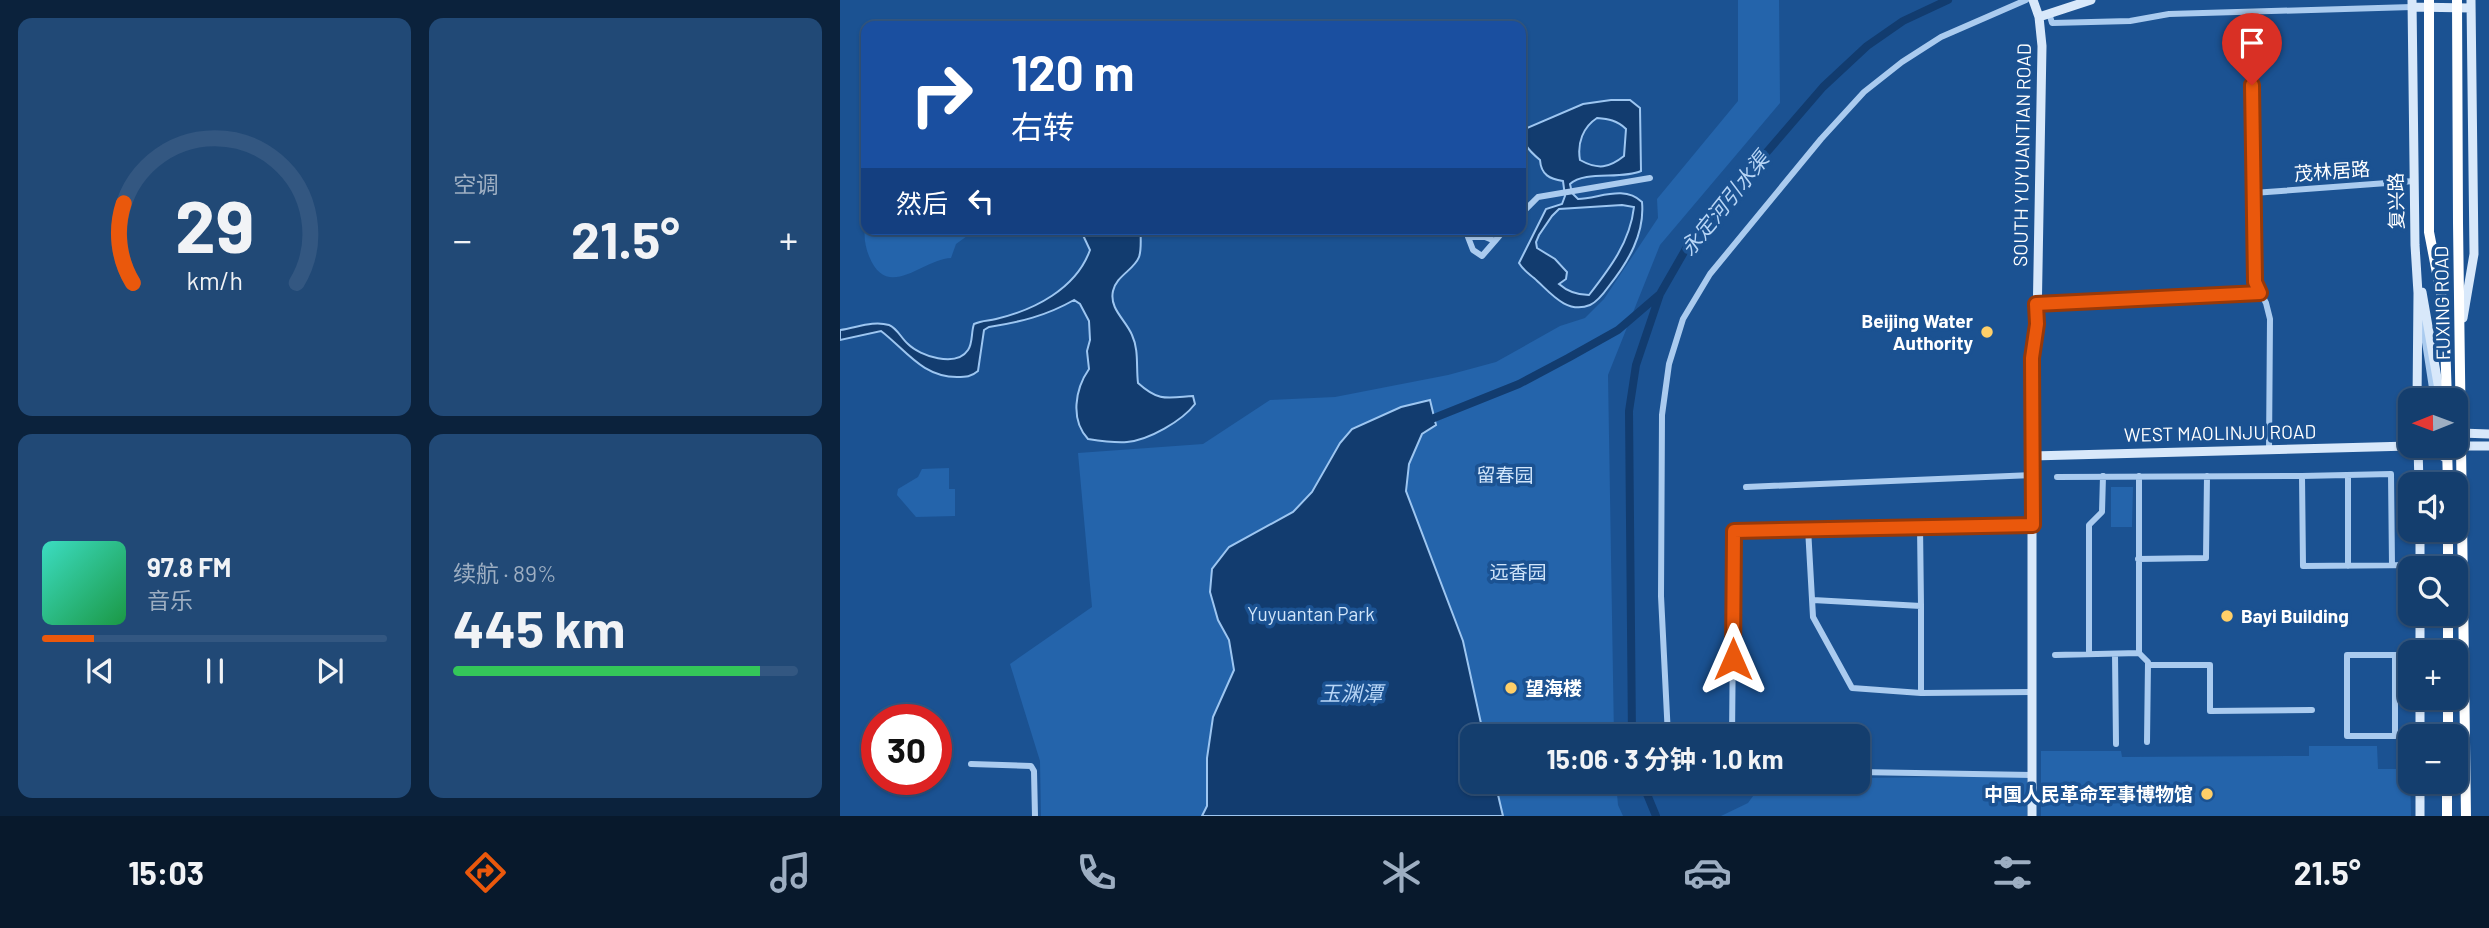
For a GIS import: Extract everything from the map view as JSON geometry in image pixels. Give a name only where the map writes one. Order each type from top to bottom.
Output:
[{"type":"highway","name":"FUXING ROAD","points":[[2429,0],[2429,232],[2444,309],[2447,388]]},
{"type":"highway","name":"FUXING ROAD","points":[[2458,0],[2461,388]]},
{"type":"highway","name":"FUXING ROAD","points":[[2462,458],[2466,816]]},
{"type":"highway","points":[[2447,794],[2447,816]]},
{"type":"street","points":[[1667,724],[1661,596],[1662,415],[1668,364],[1684,319],[1710,274],[1821,139],[1864,92],[1902,62],[1941,37],[2026,0]]},
{"type":"street","name":"SOUTH YUYUANTIAN ROAD","points":[[2032,816],[2032,358],[2037,324],[2044,15],[2033,0]]},
{"type":"street","points":[[2091,0],[2044,15],[2052,23],[2130,21],[2169,14],[2471,3],[2473,254],[2460,334]]},
{"type":"street","name":"复兴路","points":[[2412,4],[2414,245],[2418,293],[2417,388]]},
{"type":"street","points":[[2252,13],[2255,282],[2266,303],[2270,320],[2269,450]]},
{"type":"street","points":[[1526,209],[1538,197],[1650,178]]},
{"type":"street","name":"茂林居路","points":[[2253,193],[2414,181]]},
{"type":"street","points":[[1495,241],[1500,235]]},
{"type":"street","points":[[2414,245],[2439,388]]},
{"type":"street","points":[[2036,304],[2260,293]]},
{"type":"street","points":[[2418,293],[2432,388]]},
{"type":"street","points":[[2478,446],[2484,434]]},
{"type":"street","points":[[2468,446],[2489,446]]},
{"type":"street","name":"WEST MAOLINJU ROAD","points":[[2032,456],[2398,447]]},
{"type":"street","points":[[2057,477],[2391,474],[2392,565]]},
{"type":"street","points":[[1746,487],[2032,475]]},
{"type":"street","points":[[2348,475],[2348,566]]},
{"type":"street","points":[[2089,654],[2089,525],[2102,512],[2103,476]]},
{"type":"street","points":[[2139,476],[2139,653],[2148,662],[2147,742]]},
{"type":"street","points":[[2138,559],[2206,558],[2207,476]]},
{"type":"street","points":[[2302,476],[2303,566],[2398,565]]},
{"type":"street","points":[[1732,724],[1734,531],[2033,525]]},
{"type":"street","points":[[1920,526],[1922,693]]},
{"type":"street","points":[[1808,528],[1813,617],[1852,688],[1922,693],[2031,692]]},
{"type":"street","points":[[1812,600],[1920,606]]},
{"type":"street","points":[[2055,654],[2139,653]]},
{"type":"street","points":[[2115,654],[2116,744]]},
{"type":"street","points":[[2395,656],[2395,736],[2347,736],[2347,655],[2398,656]]},
{"type":"street","points":[[2148,665],[2210,665],[2210,711],[2312,710]]},
{"type":"street","points":[[971,764],[1031,766],[1034,771],[1035,816]]},
{"type":"street","points":[[1870,772],[2032,775]]},
{"type":"street","points":[[2420,794],[2420,816]]},
{"type":"green space","name":"Yuyuantan Park","points":[[1738,0],[1779,0],[1780,103],[1660,245],[1608,375],[1614,724],[1460,724],[1460,794],[1617,794],[1623,816],[1041,816],[1040,761],[1010,664],[1092,607],[1078,453],[1203,444],[1270,400],[1335,397],[1448,375],[1496,362],[1560,326],[1585,318],[1604,299],[1658,218],[1657,199],[1738,101]]},
{"type":"green space","points":[[865,235],[968,235],[956,244],[951,258],[895,277],[885,276],[877,269],[869,256]]},
{"type":"green space","points":[[949,468],[949,489],[955,489],[955,516],[916,517],[897,495],[898,489],[918,477],[922,469]]},
{"type":"green space","points":[[2111,487],[2133,487],[2132,527],[2111,527]]},
{"type":"green space","name":"中国人民革命军事博物馆","points":[[2309,746],[2377,746],[2378,769],[2398,769],[2398,794],[2411,794],[2411,816],[2041,816],[2041,751],[2121,751],[2122,757],[2309,756]]},
{"type":"green space","points":[[2027,776],[2027,816],[1721,816],[1748,803],[1754,794],[1870,794],[1870,778]]},
{"type":"water","points":[[1630,100],[1640,108],[1641,171],[1624,175],[1585,177],[1570,184],[1572,193],[1578,199],[1620,193],[1628,194],[1642,202],[1641,225],[1634,247],[1605,292],[1590,305],[1573,307],[1559,300],[1519,263],[1546,209],[1562,204],[1565,196],[1563,181],[1544,173],[1540,160],[1526,144],[1526,129],[1583,104]],"holes":[[[1597,118],[1609,120],[1626,129],[1624,156],[1603,166],[1580,160],[1579,148],[1588,126]],[[1622,205],[1634,207],[1624,243],[1589,295],[1562,287],[1559,284],[1566,279],[1567,272],[1555,259],[1537,248],[1536,242],[1552,216],[1559,209]]]},
{"type":"water","points":[[1083,235],[1141,235],[1139,257],[1118,281],[1112,297],[1134,341],[1138,383],[1158,396],[1193,396],[1195,404],[1174,423],[1155,434],[1117,442],[1088,439],[1082,431],[1076,404],[1080,386],[1089,369],[1089,321],[1080,304],[1074,300],[1043,314],[984,330],[978,371],[966,377],[945,376],[924,367],[881,331],[840,340],[840,330],[883,324],[892,326],[906,342],[921,353],[938,358],[955,358],[970,347],[974,324],[1025,310],[1052,296],[1075,276],[1090,250]]},
{"type":"water","name":"玉渊潭","points":[[1430,400],[1436,425],[1422,434],[1409,464],[1406,491],[1463,641],[1481,724],[1460,724],[1460,794],[1498,794],[1503,816],[1202,816],[1207,806],[1207,758],[1213,717],[1234,670],[1229,640],[1218,620],[1210,592],[1212,569],[1229,547],[1293,512],[1312,492],[1340,443],[1352,429],[1401,407]]},
{"type":"waterway","name":"永定河引水渠","points":[[1632,724],[1629,411],[1636,365],[1660,294],[1691,240],[1823,87],[1867,46],[1903,21],[1948,0]]},
{"type":"waterway","points":[[1434,418],[1519,384],[1568,358],[1618,330],[1660,294]]},
{"type":"waterway","name":"永定河引水渠","points":[[1647,794],[1656,816]]},
{"type":"place","name":"Beijing Water Authority","points":[[1987,332]]},
{"type":"place","name":"Bayi Building","points":[[2227,616]]},
{"type":"place","name":"望海楼","points":[[1511,688]]},
{"type":"place","name":"中国人民革命军事博物馆","points":[[2207,794]]},
{"type":"route","points":[[1733,659],[1734,531],[2033,525],[2032,358],[2037,324],[2036,304],[2260,293],[2255,282],[2252,85]]},
{"type":"park label","name":"留春园","points":[[1505,475]]},
{"type":"park label","name":"远香园","points":[[1518,572]]}]
